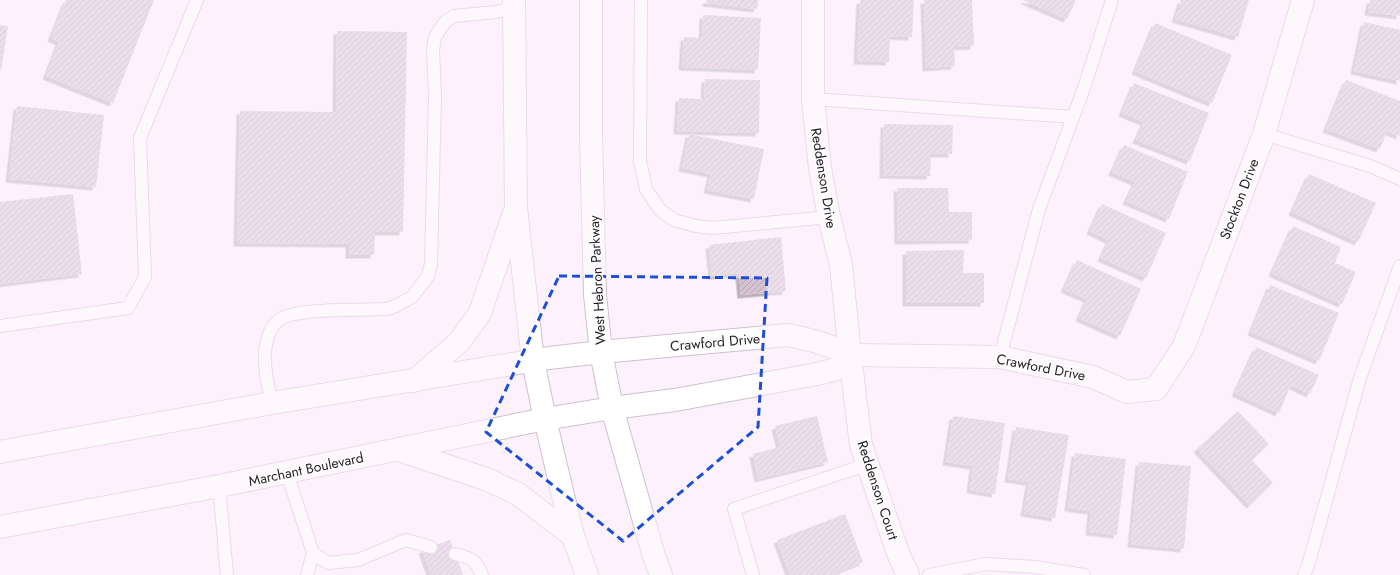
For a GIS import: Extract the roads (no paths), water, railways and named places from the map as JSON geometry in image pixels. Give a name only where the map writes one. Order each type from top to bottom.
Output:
[{"type":"street","name":"West Hebron Parkway","points":[[591,0],[591,136],[595,295],[601,352],[612,408],[654,556],[661,575]]},
{"type":"street","name":"Reddenson Drive","points":[[813,0],[812,100],[820,168],[829,217],[842,265],[850,355]]},
{"type":"street","name":"Stockton Drive","points":[[1156,389],[1184,346],[1264,134],[1303,0]]},
{"type":"street","points":[[514,4],[516,208],[533,361],[545,419],[573,536],[587,575]]},
{"type":"street","points":[[414,381],[459,342],[480,313],[516,208]]},
{"type":"street","name":"Crawford Drive","points":[[601,352],[788,335],[816,340],[850,355],[1000,357],[1093,377],[1127,392],[1156,389]]},
{"type":"street","points":[[0,452],[272,403],[533,361],[601,352]]},
{"type":"street","points":[[612,408],[675,400],[817,374],[837,369],[850,355]]},
{"type":"street","name":"Reddenson Court","points":[[850,355],[861,445],[898,553],[908,575]]},
{"type":"street","name":"Marchant Boulevard","points":[[0,527],[287,473],[545,419],[612,408]]},
{"type":"street","points":[[399,450],[486,479],[518,494],[573,536]]},
{"type":"lane","points":[[0,326],[128,308],[145,277],[140,138],[197,0]]},
{"type":"lane","points":[[641,0],[640,161],[646,189],[660,210],[674,220],[696,226],[713,228],[829,217]]},
{"type":"lane","points":[[1000,357],[1039,209],[1084,88],[1112,0]]},
{"type":"lane","points":[[272,403],[265,361],[267,341],[272,327],[280,319],[308,312],[387,309],[412,297],[428,276],[431,264],[435,96],[433,50],[435,37],[445,22],[454,16],[496,12],[514,4]]},
{"type":"lane","points":[[812,100],[1073,117]]},
{"type":"lane","points":[[1264,134],[1370,166],[1400,179]]},
{"type":"lane","points":[[1304,575],[1308,566],[1360,378],[1400,266]]},
{"type":"lane","points":[[754,575],[734,509],[868,464]]},
{"type":"lane","points":[[287,473],[313,553],[307,575]]},
{"type":"lane","points":[[219,486],[227,575]]},
{"type":"lane","points":[[313,553],[328,563],[358,560],[406,540],[431,547]]},
{"type":"lane","points":[[455,554],[475,561],[482,575]]},
{"type":"lane","points":[[929,575],[986,564],[1035,567],[1084,575]]}]
